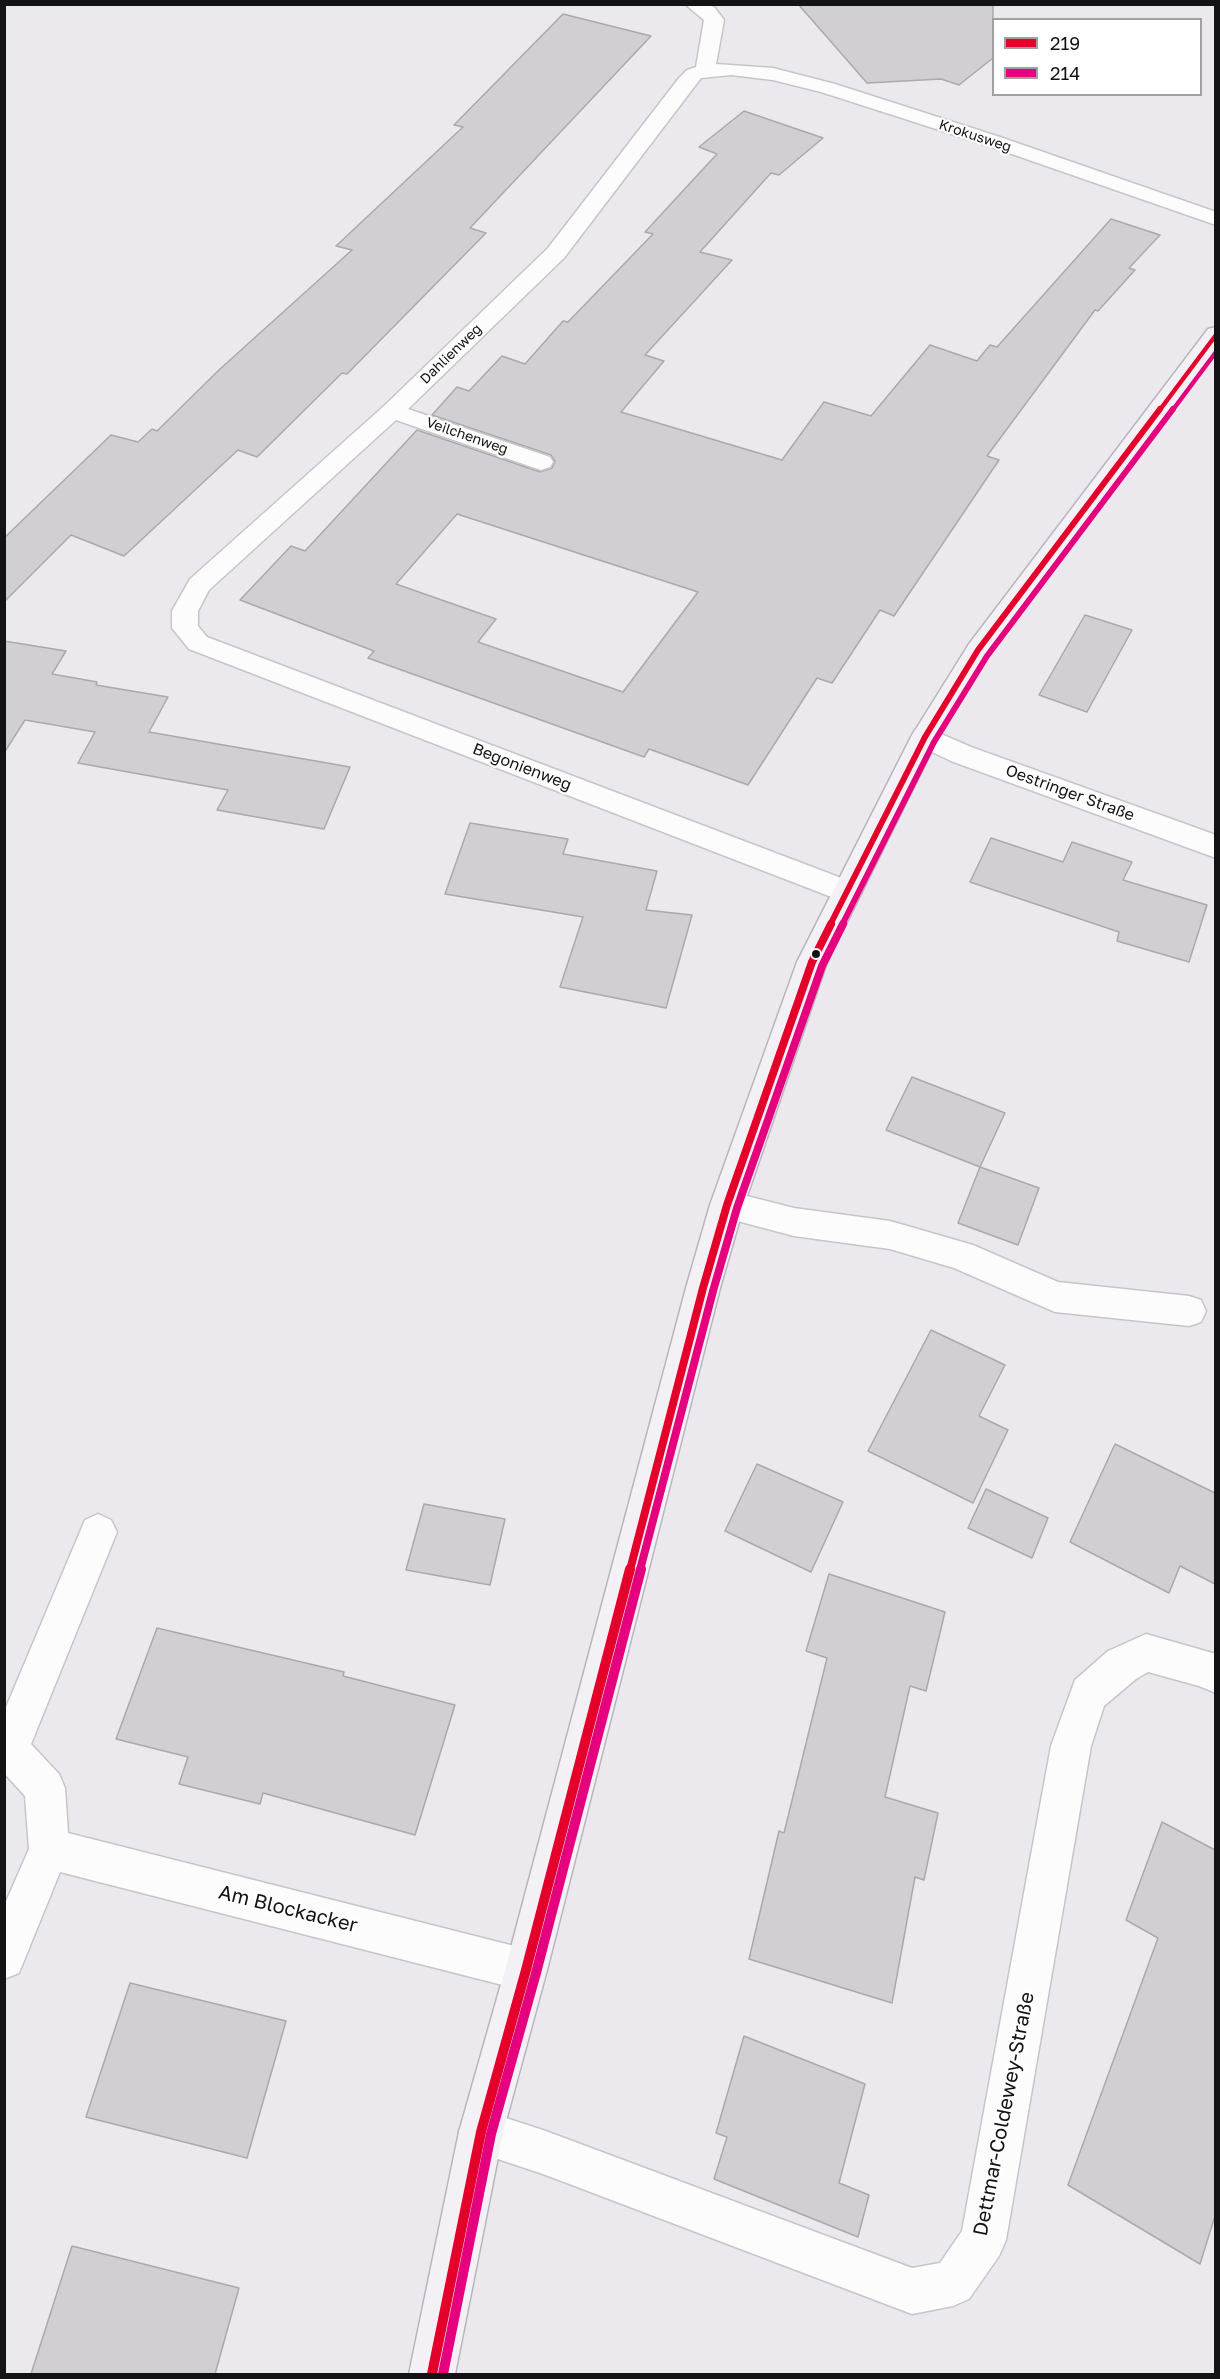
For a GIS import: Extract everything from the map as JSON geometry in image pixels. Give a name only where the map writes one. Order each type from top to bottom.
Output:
[{"type":"main road","points":[[432,2374],[481,2132],[526,1970],[703,1288],[727,1205],[812,962],[925,737],[978,650],[1215,334]]},
{"type":"street","points":[[694,4],[708,12],[714,20],[705,70]]},
{"type":"street","name":"Krokusweg","points":[[705,70],[730,69],[773,74],[828,88],[993,141],[1215,219]]},
{"type":"street","name":"Dahlienweg","points":[[198,643],[185,628],[185,611],[199,585],[392,411],[556,253],[686,82],[694,74],[705,70]]},
{"type":"street","name":"Veilchenweg","points":[[392,411],[541,462]]},
{"type":"street","name":"Begonienweg","points":[[198,643],[847,892]]},
{"type":"street","name":"Oestringer Straße","points":[[925,737],[962,754],[1215,847]]},
{"type":"street","points":[[727,1205],[794,1222],[890,1235],[961,1255],[1054,1297],[1189,1311]]},
{"type":"street","points":[[4,1958],[49,1849],[45,1788],[9,1749],[98,1532]]},
{"type":"street","name":"Dettmar-Coldewey-Straße","points":[[481,2132],[543,2152],[912,2291],[953,2283],[983,2241],[1071,1746],[1089,1694],[1122,1665],[1146,1653],[1204,1668],[1215,1674]]},
{"type":"street","name":"Am Blockacker","points":[[49,1849],[526,1970]]},
{"type":"building","points":[[798,4],[993,4],[992,59],[959,85],[941,79],[867,83]]},
{"type":"building","points":[[563,14],[651,36],[470,228],[486,233],[347,374],[342,373],[257,457],[238,450],[124,556],[71,535],[4,602],[4,538],[111,435],[138,442],[152,429],[157,431],[220,369],[352,250],[336,246],[463,127],[454,125]]},
{"type":"building","points":[[744,111],[823,138],[779,175],[771,173],[700,252],[732,260],[645,355],[664,361],[621,412],[782,460],[824,402],[871,416],[930,345],[977,361],[990,345],[997,347],[1111,219],[1160,235],[1129,268],[1135,270],[1098,311],[1095,310],[987,456],[999,460],[894,616],[880,610],[832,683],[817,678],[748,785],[649,749],[644,757],[368,658],[374,651],[240,600],[291,546],[305,551],[417,430],[540,472],[552,468],[555,461],[551,455],[432,415],[457,387],[469,391],[502,356],[525,364],[563,321],[568,322],[653,234],[645,232],[717,154],[699,147]],"holes":[[[457,514],[698,592],[623,692],[478,642],[496,619],[396,584]]]},
{"type":"building","points":[[1085,615],[1132,630],[1087,712],[1039,695]]},
{"type":"building","points":[[4,641],[66,651],[52,674],[97,682],[96,685],[168,697],[149,732],[350,767],[324,829],[217,810],[228,790],[78,763],[95,732],[25,720],[4,753]]},
{"type":"building","points":[[470,823],[568,839],[563,854],[657,871],[646,910],[692,915],[666,1008],[560,987],[583,917],[445,894]]},
{"type":"building","points":[[991,838],[1063,862],[1072,842],[1132,862],[1123,880],[1207,905],[1189,962],[1117,941],[1119,932],[970,882]]},
{"type":"building","points":[[912,1077],[1005,1113],[980,1167],[886,1130]]},
{"type":"building","points":[[980,1167],[1039,1188],[1018,1245],[958,1223]]},
{"type":"building","points":[[931,1330],[1005,1365],[979,1416],[1008,1430],[973,1503],[868,1451]]},
{"type":"building","points":[[1115,1444],[1215,1493],[1215,1584],[1180,1566],[1169,1593],[1070,1542]]},
{"type":"building","points":[[757,1464],[843,1502],[811,1572],[725,1531]]},
{"type":"building","points":[[986,1489],[1048,1518],[1032,1558],[968,1528]]},
{"type":"building","points":[[424,1504],[505,1519],[490,1585],[406,1570]]},
{"type":"building","points":[[829,1574],[945,1612],[926,1691],[910,1686],[885,1797],[938,1813],[924,1880],[915,1877],[892,2003],[749,1959],[779,1831],[784,1833],[827,1658],[806,1651]]},
{"type":"building","points":[[157,1628],[344,1672],[343,1676],[455,1705],[415,1835],[263,1793],[260,1804],[179,1784],[188,1757],[116,1739]]},
{"type":"building","points":[[1162,1822],[1215,1850],[1215,2216],[1200,2264],[1068,2185],[1158,1938],[1126,1920]]},
{"type":"building","points":[[130,1983],[286,2021],[247,2158],[86,2117]]},
{"type":"building","points":[[744,2036],[865,2084],[839,2183],[869,2195],[858,2237],[714,2179],[727,2137],[716,2133]]},
{"type":"building","points":[[72,2246],[239,2288],[215,2374],[31,2374]]},
{"type":"transit line","name":"219","points":[[432,2374],[481,2132],[526,1970],[703,1288],[727,1205],[812,962],[925,737],[978,650],[1216,335]]},
{"type":"transit line","name":"214","points":[[443,2374],[491,2134],[536,1973],[713,1291],[737,1208],[822,966],[934,742],[987,656],[1216,352]]}]
